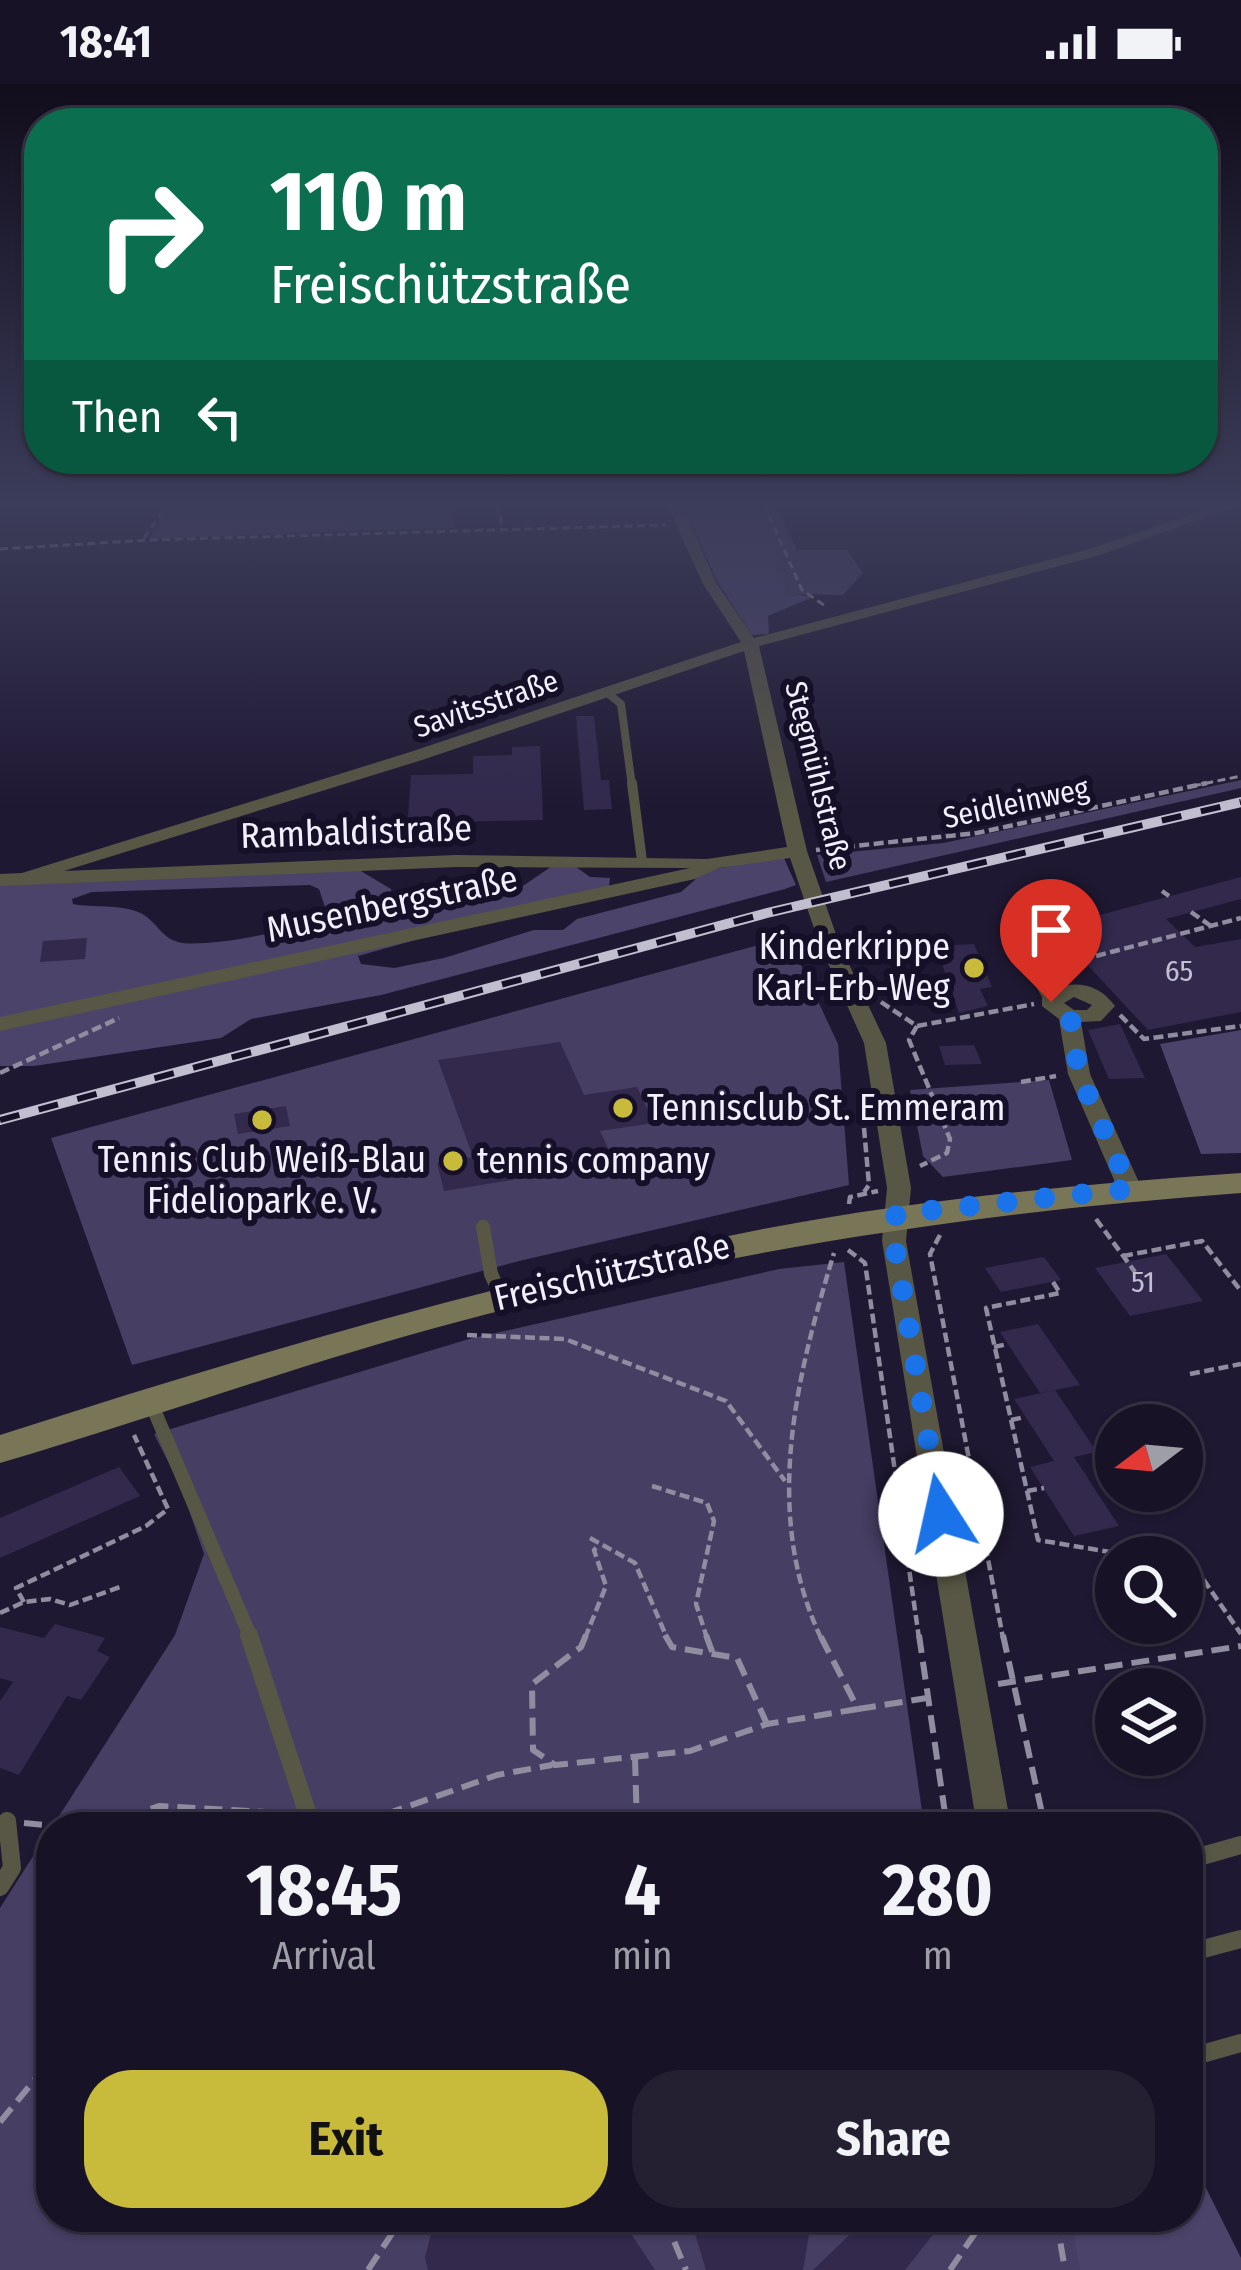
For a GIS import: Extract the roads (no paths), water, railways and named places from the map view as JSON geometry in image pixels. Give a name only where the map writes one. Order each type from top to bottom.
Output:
[{"type":"main road","name":"Freischützstraße","points":[[0,1449],[149,1399],[501,1296],[638,1264],[896,1214],[1130,1189],[1241,1183]]},
{"type":"street","name":"Stegmühlstraße","points":[[725,606],[751,645],[797,850],[875,1043],[898,1188],[896,1254],[992,1812]]},
{"type":"street","name":"Savitsstraße","points":[[30,876],[751,645],[895,606]]},
{"type":"street","name":"Musenbergstraße","points":[[0,1024],[695,873],[714,863],[797,850]]},
{"type":"street","name":"Rambaldistraße","points":[[0,880],[455,861],[714,863]]},
{"type":"street","points":[[1037,971],[1067,1017],[1079,1074],[1130,1189]]},
{"type":"street","points":[[1067,1017],[1072,990],[1090,993],[1102,1001],[1103,1010]]},
{"type":"lane","points":[[607,692],[621,704],[642,861]]},
{"type":"lane","points":[[483,1227],[491,1274],[501,1296]]},
{"type":"lane","points":[[149,1399],[263,1667],[309,1812]]},
{"type":"lane","points":[[0,1887],[12,1868],[8,1821]]},
{"type":"lane","points":[[1203,1856],[1241,1846]]},
{"type":"lane","points":[[1203,1949],[1241,1939]]},
{"type":"lane","points":[[1203,2054],[1241,2043]]},
{"type":"railway","points":[[0,1120],[767,913],[1241,802]]},
{"type":"place","name":"Kinderkrippe Karl-Erb-Weg","points":[[974,968]]},
{"type":"place","name":"Tennisclub St. Emmeram","points":[[623,1108]]},
{"type":"place","name":"Tennis Club Weiß-Blau Fideliopark e. V.","points":[[262,1120]]},
{"type":"place","name":"tennis company","points":[[453,1161]]}]
